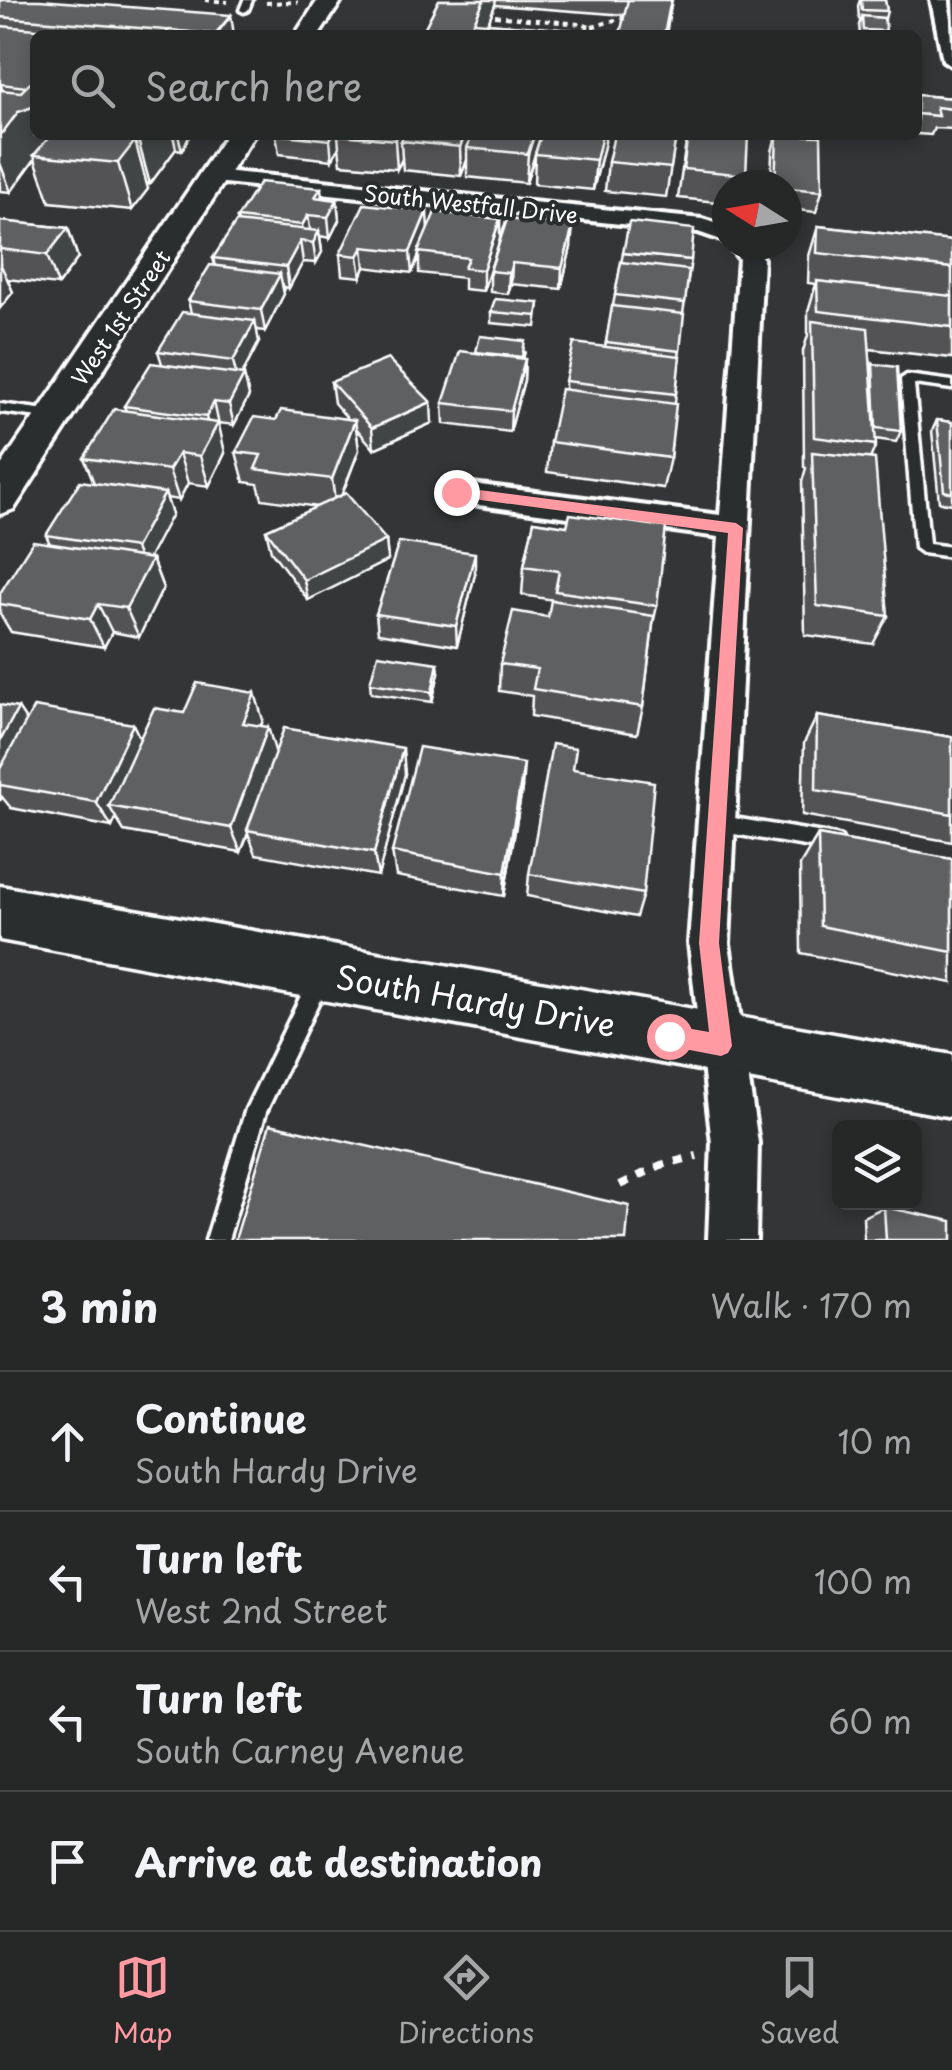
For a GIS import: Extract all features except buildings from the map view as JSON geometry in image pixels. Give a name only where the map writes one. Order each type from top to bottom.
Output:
[{"type":"street","points":[[309,30],[330,0]]},
{"type":"street","points":[[940,0],[952,60]]},
{"type":"street","name":"West 1st Street","points":[[0,499],[237,140]]},
{"type":"street","name":"South Westfall Drive","points":[[213,176],[712,230]]},
{"type":"street","points":[[732,1240],[736,1143],[709,943],[751,260]]},
{"type":"street","points":[[456,492],[736,528]]},
{"type":"street","name":"South Hardy Drive","points":[[0,913],[952,1086]]},
{"type":"lane","points":[[244,10],[248,0]]},
{"type":"lane","points":[[952,384],[907,379],[922,548],[952,552]]},
{"type":"lane","points":[[0,408],[54,415]]},
{"type":"lane","points":[[716,823],[860,848]]},
{"type":"lane","points":[[217,1240],[256,1110],[323,972]]},
{"type":"path","points":[[499,8],[509,18]]},
{"type":"path","points":[[495,16],[590,27],[625,17]]},
{"type":"path","points":[[502,30],[509,18]]},
{"type":"path","points":[[620,1185],[661,1164],[699,1156]]},
{"type":"route","points":[[456,492],[736,528],[709,943],[721,1046],[669,1036]]}]
